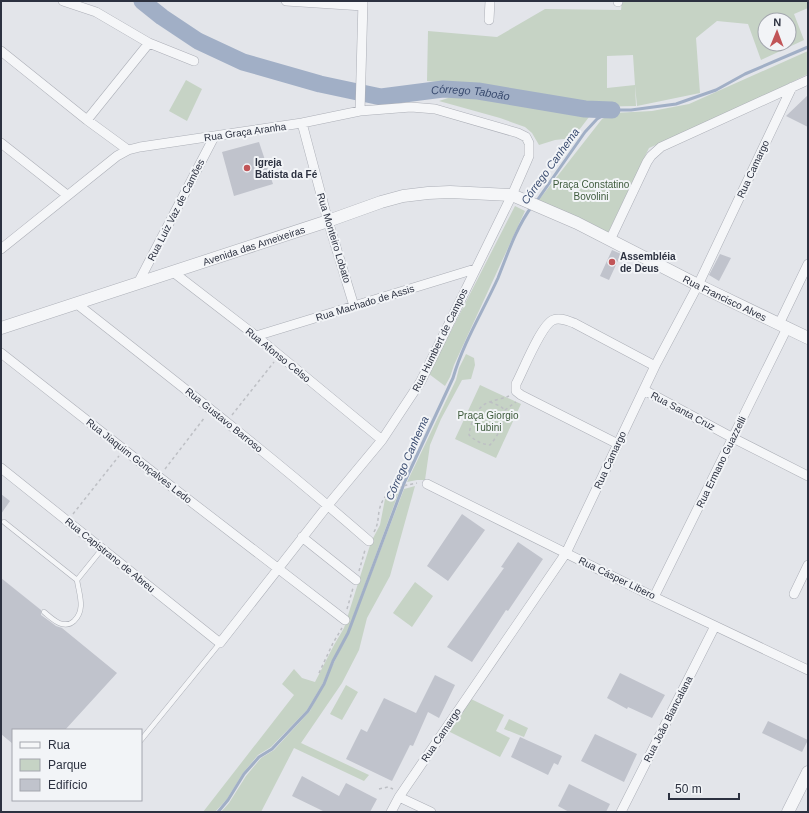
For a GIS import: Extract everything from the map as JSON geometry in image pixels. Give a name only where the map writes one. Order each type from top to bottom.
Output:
[{"type":"street","points":[[63,1],[96,12],[149,43],[194,61]]},
{"type":"street","points":[[286,1],[363,3],[362,87],[360,109]]},
{"type":"street","points":[[489,20],[490,1]]},
{"type":"street","points":[[87,120],[149,43]]},
{"type":"street","points":[[1,51],[87,120],[128,150]]},
{"type":"street","points":[[610,240],[647,162],[651,156],[662,147],[808,80]]},
{"type":"street","name":"Rua Camargo","points":[[392,812],[400,797],[566,553],[655,366],[698,285],[792,87]]},
{"type":"street","name":"Rua Graça Aranha","points":[[1,249],[117,156],[128,150],[140,147],[302,123],[360,109],[422,107],[435,109],[518,133]]},
{"type":"street","name":"Rua Monteiro Lobato","points":[[302,123],[328,221],[354,306]]},
{"type":"street","name":"Rua Humbert de Campos","points":[[220,643],[302,537],[382,440],[421,381],[512,195],[528,156],[529,143],[526,137],[518,133]]},
{"type":"street","name":"Rua Luiz Vaz de Camões","points":[[138,283],[214,137]]},
{"type":"street","points":[[1,143],[67,195]]},
{"type":"street","name":"Avenida das Ameixeiras","points":[[1,328],[403,196],[450,192],[512,195]]},
{"type":"street","name":"Rua Francisco Alves","points":[[512,195],[577,223],[698,285],[808,338]]},
{"type":"street","name":"Rua Ermano Guazzelli","points":[[654,597],[733,438],[783,326],[808,264]]},
{"type":"street","name":"Rua Machado de Assis","points":[[256,336],[475,270]]},
{"type":"street","name":"Rua Afonso Celso","points":[[173,272],[256,336],[382,440]]},
{"type":"street","name":"Rua Gustavo Barroso","points":[[77,304],[211,409],[328,505],[369,541]]},
{"type":"street","points":[[618,444],[518,393],[516,384],[544,329],[552,321],[557,319],[574,323],[655,366]]},
{"type":"street","name":"Rua Jiaquim Gonçalves Ledo","points":[[1,353],[344,620]]},
{"type":"street","name":"Rua Santa Cruz","points":[[644,390],[808,476]]},
{"type":"street","name":"Rua Capistrano de Abreu","points":[[1,468],[220,643]]},
{"type":"street","name":"Rua Cásper Libero","points":[[427,484],[654,597],[808,670]]},
{"type":"street","points":[[302,537],[356,580]]},
{"type":"street","points":[[794,594],[808,565]]},
{"type":"street","name":"Rua João Biancalana","points":[[621,812],[715,626]]},
{"type":"street","points":[[788,812],[808,772]]},
{"type":"street","points":[[400,797],[431,812]]},
{"type":"lane","points":[[4,522],[77,580],[81,609],[80,616],[71,623],[61,624],[44,612]]},
{"type":"lane","points":[[77,580],[102,549]]},
{"type":"lane","points":[[142,739],[220,643]]},
{"type":"path","points":[[227,422],[279,355]]},
{"type":"path","points":[[505,410],[505,417],[495,439],[490,445],[482,444],[469,435],[469,430],[483,405],[518,393]]},
{"type":"path","points":[[505,410],[516,402],[518,393]]},
{"type":"path","points":[[490,402],[505,410]]},
{"type":"path","points":[[159,477],[211,409]]},
{"type":"path","points":[[67,521],[124,450]]},
{"type":"path","points":[[394,489],[409,485]]},
{"type":"path","points":[[380,789],[388,787],[393,788],[400,797]]},
{"type":"green space","points":[[622,1],[808,1],[808,8],[797,13],[757,12],[757,49],[748,24],[717,21],[696,38],[700,93],[637,106],[635,85],[636,106],[586,107],[573,101],[469,85],[427,81],[428,31],[497,37],[545,9],[621,10]],"holes":[[[633,55],[635,85],[607,88],[607,56]]]},
{"type":"green space","points":[[797,22],[804,40],[797,43]]},
{"type":"green space","name":"Praça Constatino Bovolini","points":[[808,51],[808,74],[744,106],[649,148],[606,237],[538,201],[602,119],[614,113],[652,111],[689,104]]},
{"type":"green space","points":[[758,52],[778,52],[761,60]]},
{"type":"green space","points":[[186,80],[202,89],[187,121],[169,111]]},
{"type":"green space","points":[[448,98],[485,98],[589,117],[573,138],[555,140],[539,145],[532,133],[525,127],[500,118],[439,101]]},
{"type":"green space","points":[[515,206],[525,211],[445,386],[429,374]]},
{"type":"green space","points":[[466,354],[474,358],[475,365],[471,379],[462,380],[441,419],[430,445],[425,480],[407,482],[456,380],[459,368]]},
{"type":"green space","name":"Praça Giorgio Tubini","points":[[480,385],[521,404],[496,458],[455,439]]},
{"type":"green space","points":[[415,486],[390,576],[367,618],[359,650],[342,683],[301,743],[369,775],[364,781],[294,748],[261,812],[221,812],[229,803],[246,776],[261,758],[274,750],[310,711],[349,632],[404,489]]},
{"type":"green space","points":[[400,489],[347,633],[332,661],[323,683],[307,710],[271,747],[258,755],[243,773],[227,799],[215,812],[203,812],[294,695],[282,684],[294,669],[302,678],[315,682],[344,628],[371,542],[380,525],[385,499]]},
{"type":"green space","points":[[415,582],[433,596],[412,627],[393,613]]},
{"type":"green space","points":[[346,685],[358,692],[342,720],[330,714]]},
{"type":"green space","points":[[471,699],[504,715],[496,731],[510,738],[500,757],[448,731]]},
{"type":"green space","points":[[509,719],[528,728],[524,737],[504,729]]},
{"type":"building","points":[[808,95],[808,127],[786,116]]},
{"type":"building","name":"Igreja Batista da Fé","points":[[259,142],[273,184],[234,196],[222,152]]},
{"type":"building","name":"Assembléia de Deus","points":[[612,250],[621,254],[609,280],[600,276]]},
{"type":"building","points":[[720,254],[731,258],[719,281],[709,275]]},
{"type":"building","points":[[1,494],[10,501],[1,514]]},
{"type":"building","points":[[462,514],[485,530],[448,581],[427,566]]},
{"type":"building","points":[[518,542],[543,559],[508,611],[506,610],[472,662],[447,647],[504,568],[501,567]]},
{"type":"building","points":[[1,578],[41,610],[41,615],[56,626],[62,628],[117,673],[66,729],[12,729],[12,743],[1,734]]},
{"type":"building","points":[[620,673],[665,695],[652,718],[628,707],[627,709],[607,698]]},
{"type":"building","points":[[435,675],[455,685],[439,718],[428,712],[413,746],[410,745],[392,781],[346,759],[361,729],[367,732],[384,698],[416,713]]},
{"type":"building","points":[[768,721],[808,740],[802,752],[762,733]]},
{"type":"building","points":[[595,734],[637,754],[624,782],[581,761]]},
{"type":"building","points":[[520,737],[562,756],[558,765],[554,763],[548,775],[511,757]]},
{"type":"building","points":[[302,776],[339,796],[346,783],[377,799],[370,812],[325,812],[292,796]]},
{"type":"building","points":[[569,784],[610,804],[606,812],[569,812],[558,806]]},
{"type":"waterway","name":"Córrego Taboão","points":[[142,1],[162,17],[198,41],[243,62],[320,84],[381,97],[443,89],[478,91],[585,109],[612,110]]},
{"type":"waterway","name":"Córrego Taboão","points":[[536,202],[585,132],[597,119],[612,110],[631,110],[676,104],[716,90],[745,74],[808,47]]},
{"type":"waterway","name":"Córrego Canhema","points":[[218,812],[228,800],[244,774],[259,757],[272,749],[308,711],[324,684],[333,661],[348,633],[405,481],[453,378],[462,352],[498,278],[517,232],[532,206]]},
{"type":"place","name":"Igreja Batista da Fé","points":[[247,168]]},
{"type":"place","name":"Assembléia de Deus","points":[[612,262]]}]
